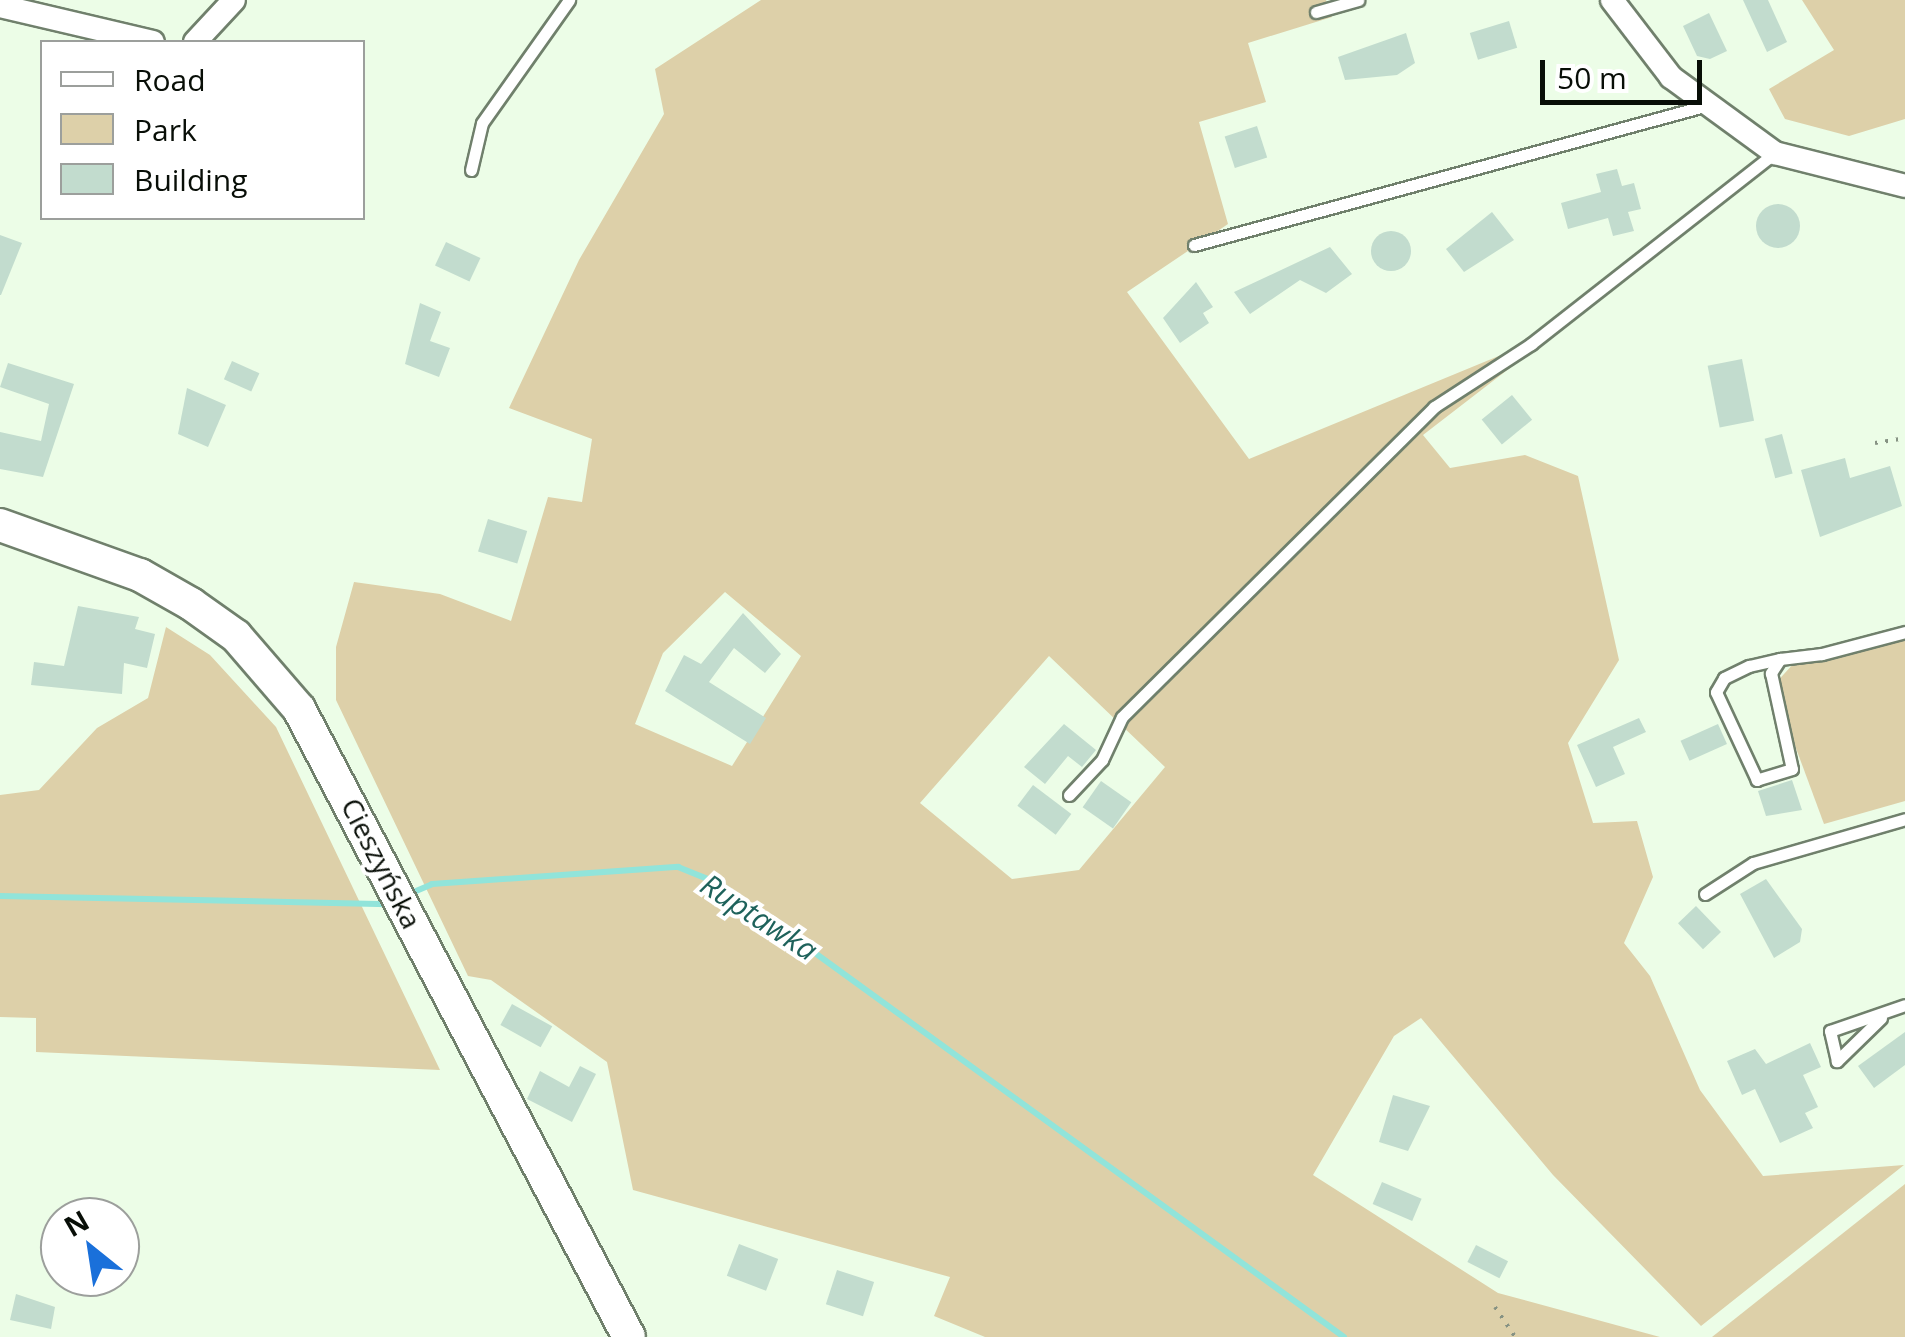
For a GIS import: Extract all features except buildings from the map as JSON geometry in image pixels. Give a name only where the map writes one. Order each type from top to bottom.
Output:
[{"type":"main road","name":"Cieszyńska","points":[[0,524],[140,575],[236,636],[298,710],[629,1337]]},
{"type":"street","points":[[197,40],[234,0]]},
{"type":"street","points":[[1612,0],[1636,41],[1708,105],[1776,153],[1905,186]]},
{"type":"street","points":[[0,6],[144,40]]},
{"type":"lane","points":[[471,170],[482,123],[569,0]]},
{"type":"lane","points":[[1316,12],[1358,0]]},
{"type":"lane","points":[[1194,245],[1708,105]]},
{"type":"lane","points":[[1069,794],[1158,678],[1434,407],[1531,344],[1776,153]]},
{"type":"lane","points":[[1780,659],[1770,672],[1792,769],[1757,780],[1716,692],[1724,678],[1780,659],[1905,632]]},
{"type":"lane","points":[[1705,894],[1752,863],[1905,819]]},
{"type":"lane","points":[[1881,1018],[1856,1050],[1837,1061],[1830,1031],[1881,1018],[1905,1005]]},
{"type":"path","points":[[1875,443],[1905,438]]},
{"type":"path","points":[[1494,1307],[1515,1337]]},
{"type":"green space","points":[[761,0],[1326,0],[1332,17],[1248,43],[1266,102],[1199,122],[1228,224],[1127,292],[1249,459],[1506,353],[1515,364],[1423,435],[1450,468],[1525,455],[1578,476],[1619,660],[1568,743],[1593,823],[1637,821],[1653,877],[1624,943],[1650,976],[1700,1090],[1763,1176],[1904,1165],[1701,1326],[1553,1175],[1421,1018],[1394,1036],[1313,1175],[1498,1293],[1660,1337],[985,1337],[934,1316],[950,1277],[633,1190],[607,1062],[491,980],[468,976],[336,700],[336,647],[354,582],[440,594],[511,621],[548,497],[582,502],[592,439],[509,408],[579,260],[664,114],[655,69]],"holes":[[[725,592],[801,656],[732,766],[635,724],[663,653]],[[1049,656],[1165,767],[1079,870],[1012,879],[920,803]]]},
{"type":"green space","points":[[1802,0],[1905,0],[1905,119],[1849,136],[1785,119],[1769,89],[1834,50]]},
{"type":"green space","points":[[166,627],[210,655],[276,727],[440,1070],[36,1052],[36,1018],[0,1017],[0,795],[39,790],[97,728],[148,698]]},
{"type":"green space","points":[[1905,635],[1905,801],[1824,824],[1773,686],[1795,662]]},
{"type":"green space","points":[[1905,1184],[1905,1337],[1712,1337]]},
{"type":"waterway","name":"Ruptawka","points":[[409,894],[432,884],[678,867],[720,884],[1344,1337]]},
{"type":"waterway","name":"Ruptawka","points":[[0,896],[389,904]]}]
